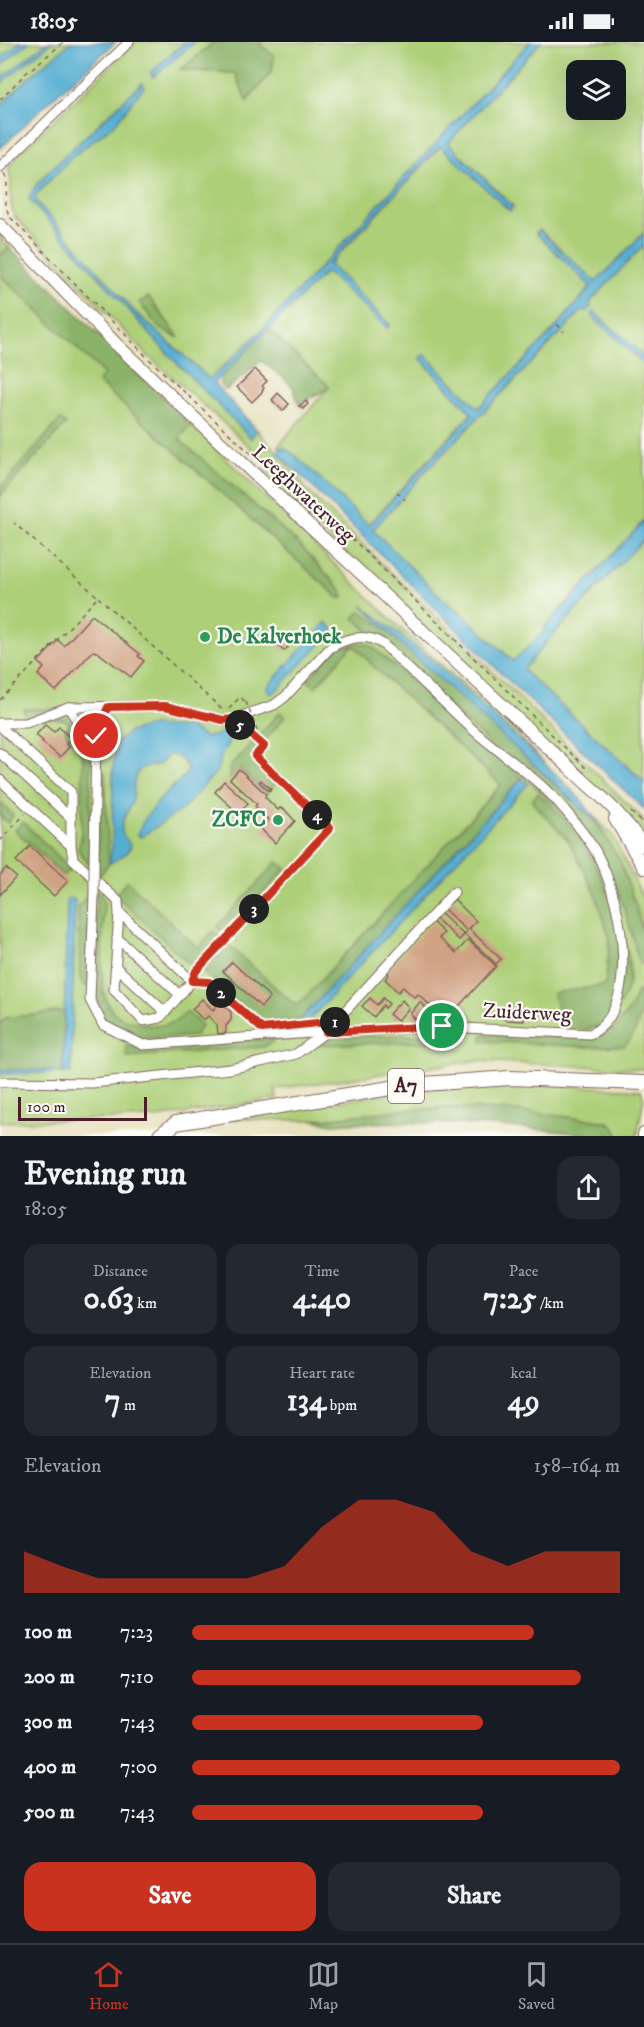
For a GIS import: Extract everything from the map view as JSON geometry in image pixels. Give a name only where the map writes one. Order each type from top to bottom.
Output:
[{"type":"highway","name":"A7","points":[[159,1136],[176,1123],[409,1085],[510,1078],[644,1083]]},
{"type":"main road","name":"Leeghwaterweg","points":[[0,225],[116,344],[213,436],[590,779],[644,846]]},
{"type":"main road","name":"Leeghwaterweg","points":[[590,779],[644,868]]},
{"type":"street","points":[[1,170],[129,42]]},
{"type":"street","points":[[0,725],[26,723],[68,707],[165,706],[223,720],[233,719],[274,705],[285,697],[330,648],[338,643],[355,637],[380,642],[483,739],[544,788],[590,842],[611,880],[623,912],[632,948]]},
{"type":"street","points":[[68,707],[82,728],[96,736],[108,707]]},
{"type":"street","points":[[0,725],[71,792],[73,859],[118,901],[114,990],[143,1021],[160,1018],[192,981],[119,912]]},
{"type":"street","name":"Zuiderweg","points":[[96,736],[90,1000],[103,1025],[143,1045],[442,1026],[590,1034],[609,1026],[625,1007]]},
{"type":"street","points":[[0,753],[71,818]]},
{"type":"street","points":[[0,780],[71,846]]},
{"type":"street","points":[[0,1082],[92,1083],[230,1069],[296,1054],[326,1032],[454,892]]},
{"type":"street","points":[[117,938],[180,995]]},
{"type":"street","points":[[116,966],[165,1012]]},
{"type":"path","points":[[0,100],[25,74],[64,42]]},
{"type":"path","points":[[1,170],[6,177],[5,209],[10,217],[103,314],[249,452],[324,511],[590,779]]},
{"type":"path","points":[[556,324],[564,332]]},
{"type":"path","points":[[397,492],[405,500]]},
{"type":"path","points":[[14,523],[226,712],[240,697],[246,702],[258,733],[254,737]]},
{"type":"path","points":[[0,700],[98,597]]},
{"type":"path","points":[[233,719],[264,746],[255,756],[330,828],[196,971],[192,981],[209,982],[262,1029]]},
{"type":"path","points":[[627,808],[644,824]]},
{"type":"path","points":[[0,841],[30,809]]},
{"type":"green space","points":[[0,42],[71,42],[27,79],[0,106]]},
{"type":"green space","points":[[136,42],[185,42],[151,72],[153,77],[195,42],[214,42],[181,70],[235,73],[247,101],[272,71],[274,59],[258,42],[530,42],[261,331],[210,379],[135,312],[36,201],[35,196],[72,157],[116,123],[142,83],[49,171],[34,188],[29,199],[170,356],[251,437],[257,430],[307,490],[641,817],[644,821],[644,840],[261,473],[264,470],[298,485],[258,454],[145,353],[15,217],[11,204],[11,181],[8,168],[20,153]]},
{"type":"green space","points":[[214,42],[258,42],[274,56],[272,71],[247,101],[235,73],[180,70]]},
{"type":"green space","points":[[541,42],[644,42],[644,232],[596,283],[540,230],[536,233],[591,286],[552,332],[478,409],[425,355],[425,364],[472,413],[368,525],[283,447],[281,449],[278,446],[329,387],[268,329],[326,271],[387,328],[390,325],[329,265],[441,146],[510,211],[513,206],[448,143]]},
{"type":"green space","name":"De Kalverhoek","points":[[0,237],[9,247],[4,252],[187,429],[191,425],[398,626],[504,720],[613,836],[644,900],[644,1069],[473,1061],[276,1089],[277,1099],[156,1118],[0,1122]]},
{"type":"green space","points":[[644,245],[644,356],[595,313],[592,316],[644,364],[644,521],[545,627],[543,633],[513,661],[444,600],[372,530],[424,473],[583,310],[587,311],[590,302]]},
{"type":"green space","points":[[9,247],[191,425],[179,439],[299,544],[343,592],[343,598],[339,598],[99,383],[98,381],[104,374],[0,275],[0,256]]},
{"type":"green space","points":[[149,297],[179,338],[159,328],[139,302]]},
{"type":"green space","points":[[268,329],[330,387],[299,405],[293,387],[261,361],[226,390],[220,384],[222,374]]},
{"type":"green space","points":[[60,420],[66,424],[0,496],[0,488]]},
{"type":"green space","points":[[644,539],[644,782],[523,670],[550,638]]},
{"type":"green space","points":[[361,611],[390,633],[597,823],[620,861],[637,909],[644,936],[644,964],[639,964],[621,900],[609,870],[593,840],[354,618]]},
{"type":"green space","points":[[359,643],[370,645],[522,778],[300,1020],[261,1024],[203,972],[228,945],[297,1005],[501,785],[375,668],[356,647],[351,647],[315,687],[307,680],[337,648]]},
{"type":"green space","points":[[24,709],[64,709],[86,732],[91,744],[90,865],[78,850],[81,839],[82,754],[66,733],[68,722],[63,719],[25,719]]},
{"type":"green space","points":[[280,712],[285,716],[252,756],[277,781],[266,794],[240,769],[230,779],[229,768]]},
{"type":"green space","points":[[100,770],[105,773],[109,864],[97,878]]},
{"type":"green space","points":[[538,793],[570,825],[593,861],[610,895],[628,954],[630,971],[624,997],[608,1019],[590,1029],[562,1028],[553,993],[605,985],[610,939],[595,893],[569,841],[532,800]]},
{"type":"green space","points":[[0,802],[13,815],[8,823],[0,816]]},
{"type":"green space","points":[[23,822],[72,870],[63,875],[15,830]]},
{"type":"green space","points":[[277,862],[286,869],[225,934],[217,927]]},
{"type":"green space","points":[[127,881],[198,948],[213,931],[221,938],[196,965],[192,966],[115,895]]},
{"type":"green space","points":[[96,891],[104,899],[102,975],[105,997],[110,1008],[124,1019],[156,1026],[173,1022],[187,1012],[201,1025],[195,1036],[140,1039],[108,1026],[94,1001]]},
{"type":"green space","points":[[89,893],[88,986],[84,985],[80,978],[78,907]]},
{"type":"green space","points":[[637,991],[642,994],[640,1014],[636,1029],[624,1046],[587,1047],[482,1041],[482,1035],[595,1038],[609,1031],[622,1020],[635,999]]},
{"type":"green space","points":[[64,1011],[63,1073],[56,1073],[55,1070],[0,1070],[0,1024],[5,1018]]},
{"type":"green space","points":[[455,1034],[454,1041],[315,1045],[321,1038],[327,1037]]},
{"type":"green space","points":[[279,1037],[264,1047],[127,1057],[126,1046],[143,1049]]},
{"type":"green space","points":[[539,1084],[641,1090],[644,1098],[637,1136],[618,1136],[609,1122],[517,1111],[435,1108],[314,1120],[223,1119],[437,1086]]},
{"type":"green space","points":[[459,1108],[517,1111],[602,1121],[613,1125],[618,1135],[442,1124],[332,1124],[314,1120],[409,1109]]},
{"type":"water","points":[[21,42],[29,42],[0,66],[0,58]]},
{"type":"water","points":[[47,42],[52,42],[0,84],[0,79]]},
{"type":"water","points":[[71,42],[116,42],[0,149],[0,106],[27,79]]},
{"type":"water","points":[[185,42],[195,42],[153,77],[150,73]]},
{"type":"water","points":[[530,42],[541,42],[448,143],[513,207],[510,211],[440,146],[329,264],[390,325],[387,328],[326,272],[214,383],[257,430],[251,438],[170,356],[29,199],[34,188],[49,171],[142,83],[144,87],[116,123],[72,157],[35,196],[36,201],[135,312],[210,379],[261,331]]},
{"type":"water","points":[[539,230],[596,282],[644,233],[644,245],[590,302],[591,307],[587,311],[583,310],[424,473],[373,530],[444,600],[513,661],[543,633],[545,627],[644,521],[644,539],[550,638],[523,670],[644,782],[644,809],[512,684],[277,452],[283,447],[295,455],[369,525],[472,414],[420,358],[425,355],[478,408],[552,332],[591,287],[536,233]]},
{"type":"water","points":[[594,312],[644,356],[644,364],[592,316]]},
{"type":"water","points":[[362,605],[433,661],[555,773],[584,803],[602,830],[589,815],[400,643]]},
{"type":"water","points":[[326,622],[334,630],[274,693],[269,693],[267,687]]},
{"type":"water","points":[[152,726],[191,728],[205,737],[225,731],[229,734],[228,744],[222,753],[217,771],[184,808],[141,837],[138,835],[145,819],[158,802],[187,773],[188,768],[180,758],[169,754],[159,764],[146,767],[138,772],[134,784],[133,800],[122,826],[123,833],[131,847],[124,855],[109,864],[112,848],[113,766],[117,742],[129,732]]},
{"type":"water","points":[[522,778],[528,784],[310,1019],[300,1020]]},
{"type":"water","points":[[67,899],[75,900],[71,1073],[63,1073]]},
{"type":"water","points":[[0,1070],[55,1070],[56,1073],[0,1074]]},
{"type":"building","points":[[255,369],[267,381],[262,386],[264,388],[261,393],[252,402],[237,387]]},
{"type":"building","points":[[278,393],[289,404],[283,411],[272,400]]},
{"type":"building","points":[[306,401],[308,404],[303,409],[299,406]]},
{"type":"building","points":[[92,615],[140,654],[138,656],[144,661],[131,677],[93,651],[56,691],[38,675],[44,668],[38,662],[58,640],[64,646]]},
{"type":"building","points":[[286,637],[292,643],[284,651],[278,646]]},
{"type":"building","points":[[45,725],[54,732],[59,727],[71,739],[66,744],[69,747],[60,757],[36,735]]},
{"type":"building","points":[[239,769],[266,794],[265,797],[278,810],[280,808],[285,810],[295,821],[275,843],[261,829],[269,820],[255,806],[257,804],[230,779]]},
{"type":"building","points":[[261,780],[271,789],[269,791],[259,782]]},
{"type":"building","points":[[224,781],[248,803],[239,814],[215,792]]},
{"type":"building","points":[[30,846],[68,881],[54,896],[16,861]]},
{"type":"building","points":[[6,868],[16,877],[0,895],[0,875]]},
{"type":"building","points":[[454,899],[476,921],[469,929],[501,959],[496,964],[464,934],[467,931],[444,909]]},
{"type":"building","points":[[440,913],[464,935],[459,940],[435,918]]},
{"type":"building","points":[[432,922],[444,933],[439,938],[456,953],[468,940],[496,966],[446,1020],[418,994],[415,998],[403,987],[398,992],[385,979],[389,974],[386,971]]},
{"type":"building","points":[[232,962],[270,997],[261,1007],[223,971]]},
{"type":"building","points":[[370,998],[377,1005],[383,998],[389,1004],[385,1008],[383,1005],[374,1017],[362,1006]]},
{"type":"building","points":[[202,999],[213,1010],[220,1002],[231,1012],[231,1020],[226,1026],[226,1033],[218,1034],[217,1025],[208,1016],[204,1020],[192,1009]]},
{"type":"building","points":[[402,1000],[409,1008],[397,1021],[389,1014]]},
{"type":"building","points":[[420,1002],[435,1017],[432,1021],[424,1014],[417,1021],[410,1014]]},
{"type":"building","points":[[516,1012],[524,1012],[524,1021],[505,1020],[505,1016],[516,1017]]},
{"type":"place","name":"De Kalverhoek","points":[[205,637]]},
{"type":"place","name":"ZCFC","points":[[278,820]]},
{"type":"route","points":[[96,736],[108,707],[165,706],[223,720],[233,719],[264,746],[255,756],[330,828],[196,971],[192,981],[209,982],[262,1029],[336,1021],[326,1032],[442,1026]]}]
